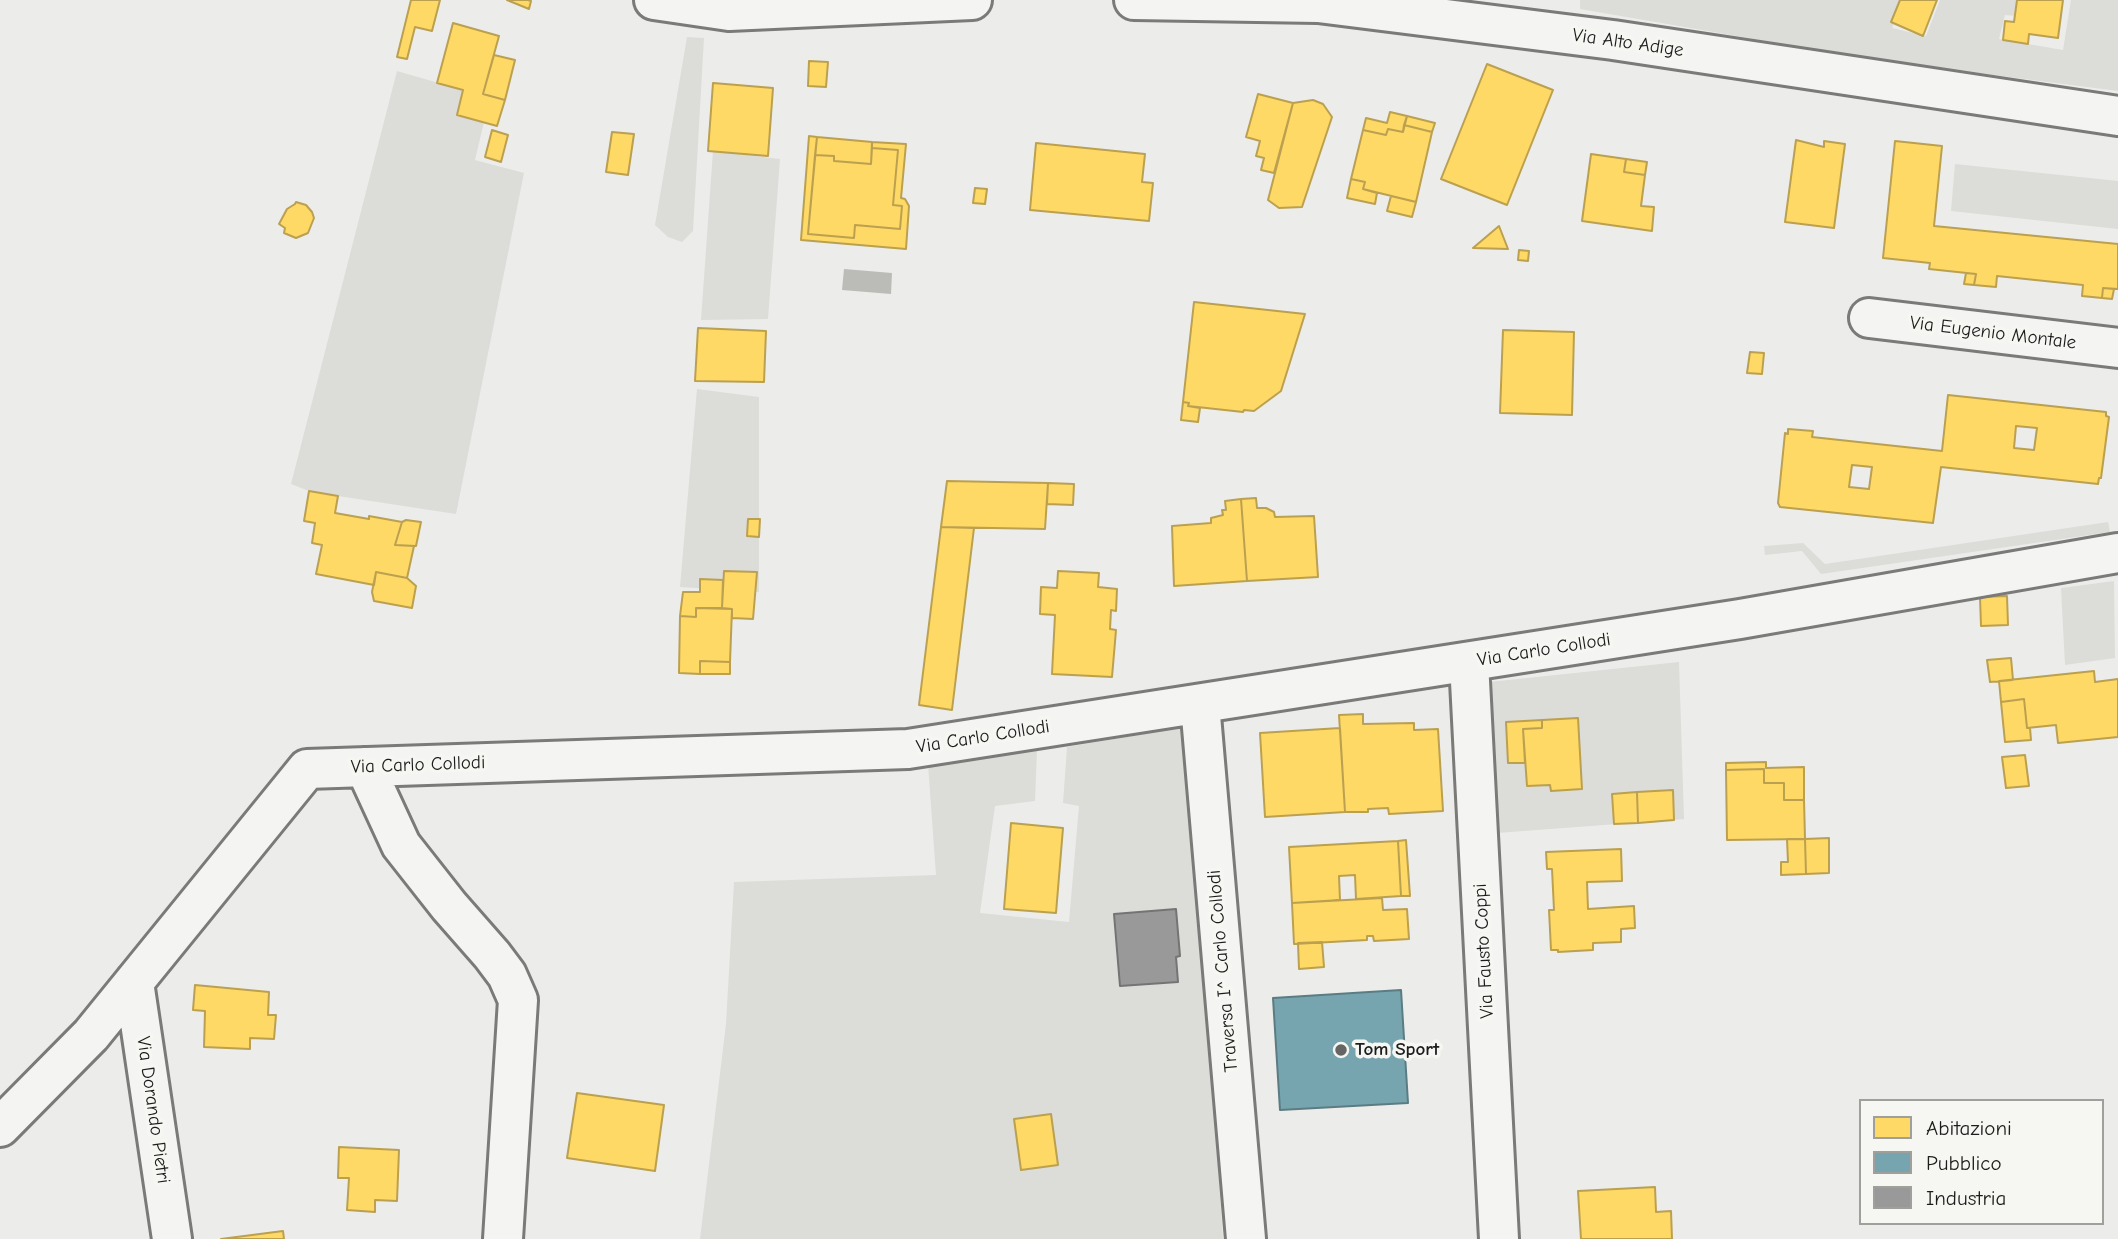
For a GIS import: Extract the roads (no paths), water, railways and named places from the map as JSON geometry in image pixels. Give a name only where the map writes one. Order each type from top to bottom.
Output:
[{"type":"street","points":[[653,0],[729,11],[972,0]]},
{"type":"street","name":"Via Alto Adige","points":[[1134,0],[1318,2],[1613,40],[2118,116]]},
{"type":"street","name":"Via Eugenio Montale","points":[[1869,318],[2118,348]]},
{"type":"street","name":"Via Carlo Collodi","points":[[0,1127],[91,1035],[307,769],[908,749],[1740,619],[2118,553]]},
{"type":"street","name":"Via Fausto Coppi","points":[[1469,662],[1499,1239]]},
{"type":"street","name":"Traversa I^ Carlo Collodi","points":[[1200,704],[1246,1239]]},
{"type":"street","points":[[365,767],[401,845],[492,955],[507,975],[518,1000],[503,1239]]},
{"type":"street","name":"Via Dorando Pietri","points":[[134,982],[172,1239]]},
{"type":"place","name":"Tom Sport","points":[[1341,1050]]}]
